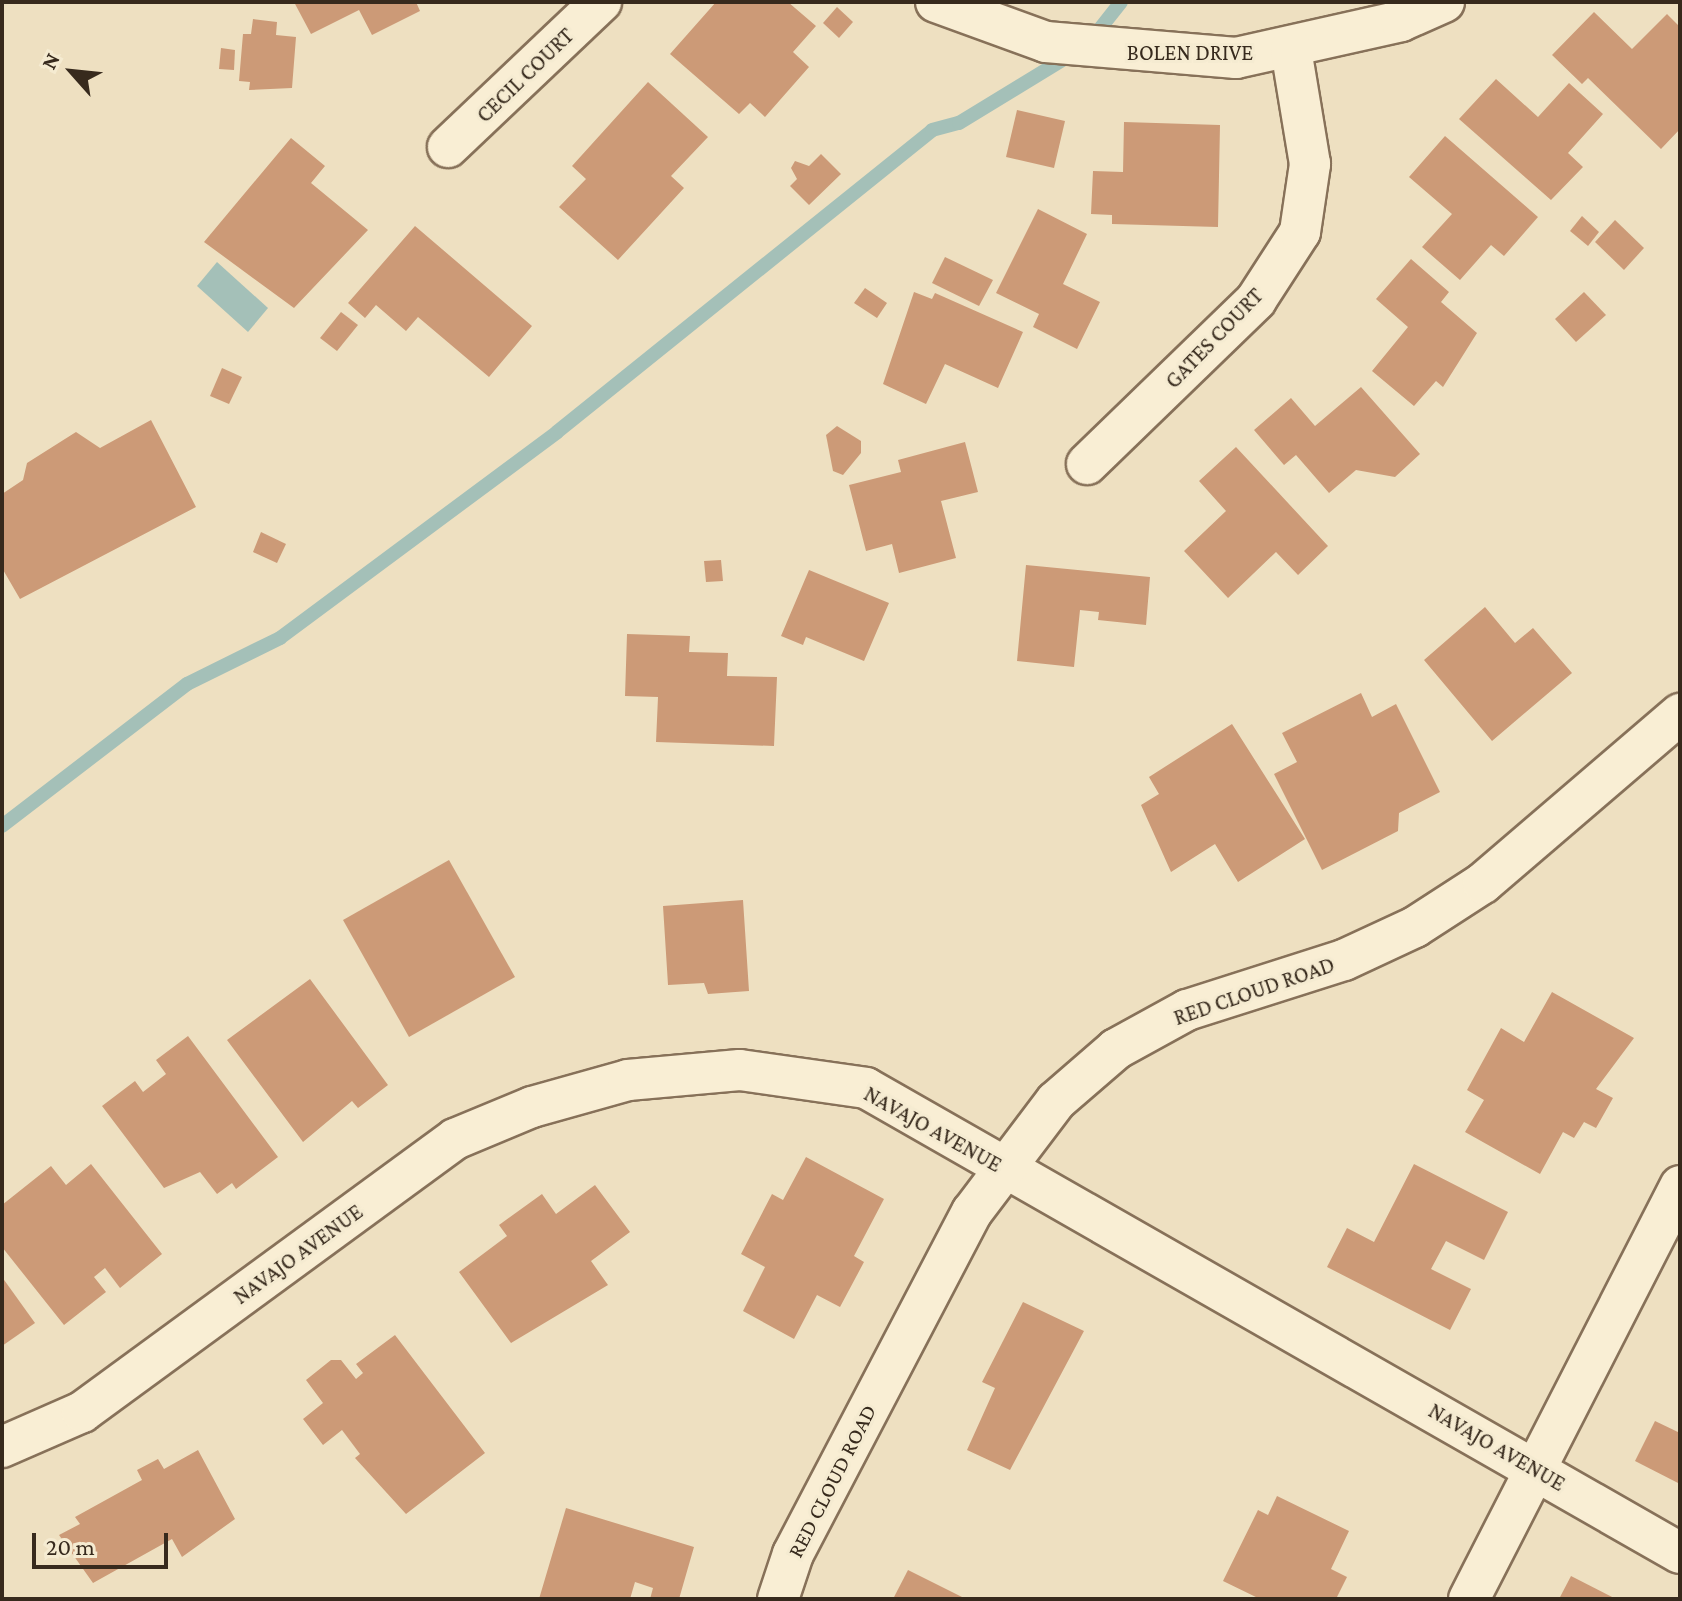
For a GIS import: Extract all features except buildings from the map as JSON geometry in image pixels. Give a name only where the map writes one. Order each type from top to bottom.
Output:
[{"type":"street","name":"CECIL COURT","points":[[448,147],[601,2]]},
{"type":"street","name":"BOLEN DRIVE","points":[[936,2],[1046,42],[1134,55],[1236,58],[1291,49],[1444,2]]},
{"type":"street","name":"GATES COURT","points":[[1087,464],[1256,300],[1300,232],[1310,164],[1291,49]]},
{"type":"street","name":"RED CLOUD ROAD","points":[[778,1599],[800,1540],[1003,1167],[1056,1101],[1116,1049],[1187,1010],[1344,960],[1415,927],[1483,883],[1680,714]]},
{"type":"street","name":"NAVAJO AVENUE","points":[[2,1447],[82,1412],[455,1139],[573,1095],[628,1080],[740,1070],[866,1088],[1680,1553]]},
{"type":"street","points":[[1469,1599],[1680,1186]]},
{"type":"water","points":[[217,262],[268,308],[248,332],[197,286]]},
{"type":"waterway","points":[[1091,40],[1121,2]]},
{"type":"waterway","points":[[2,826],[187,684],[280,638],[557,432],[932,130],[959,123],[1072,54]]}]
